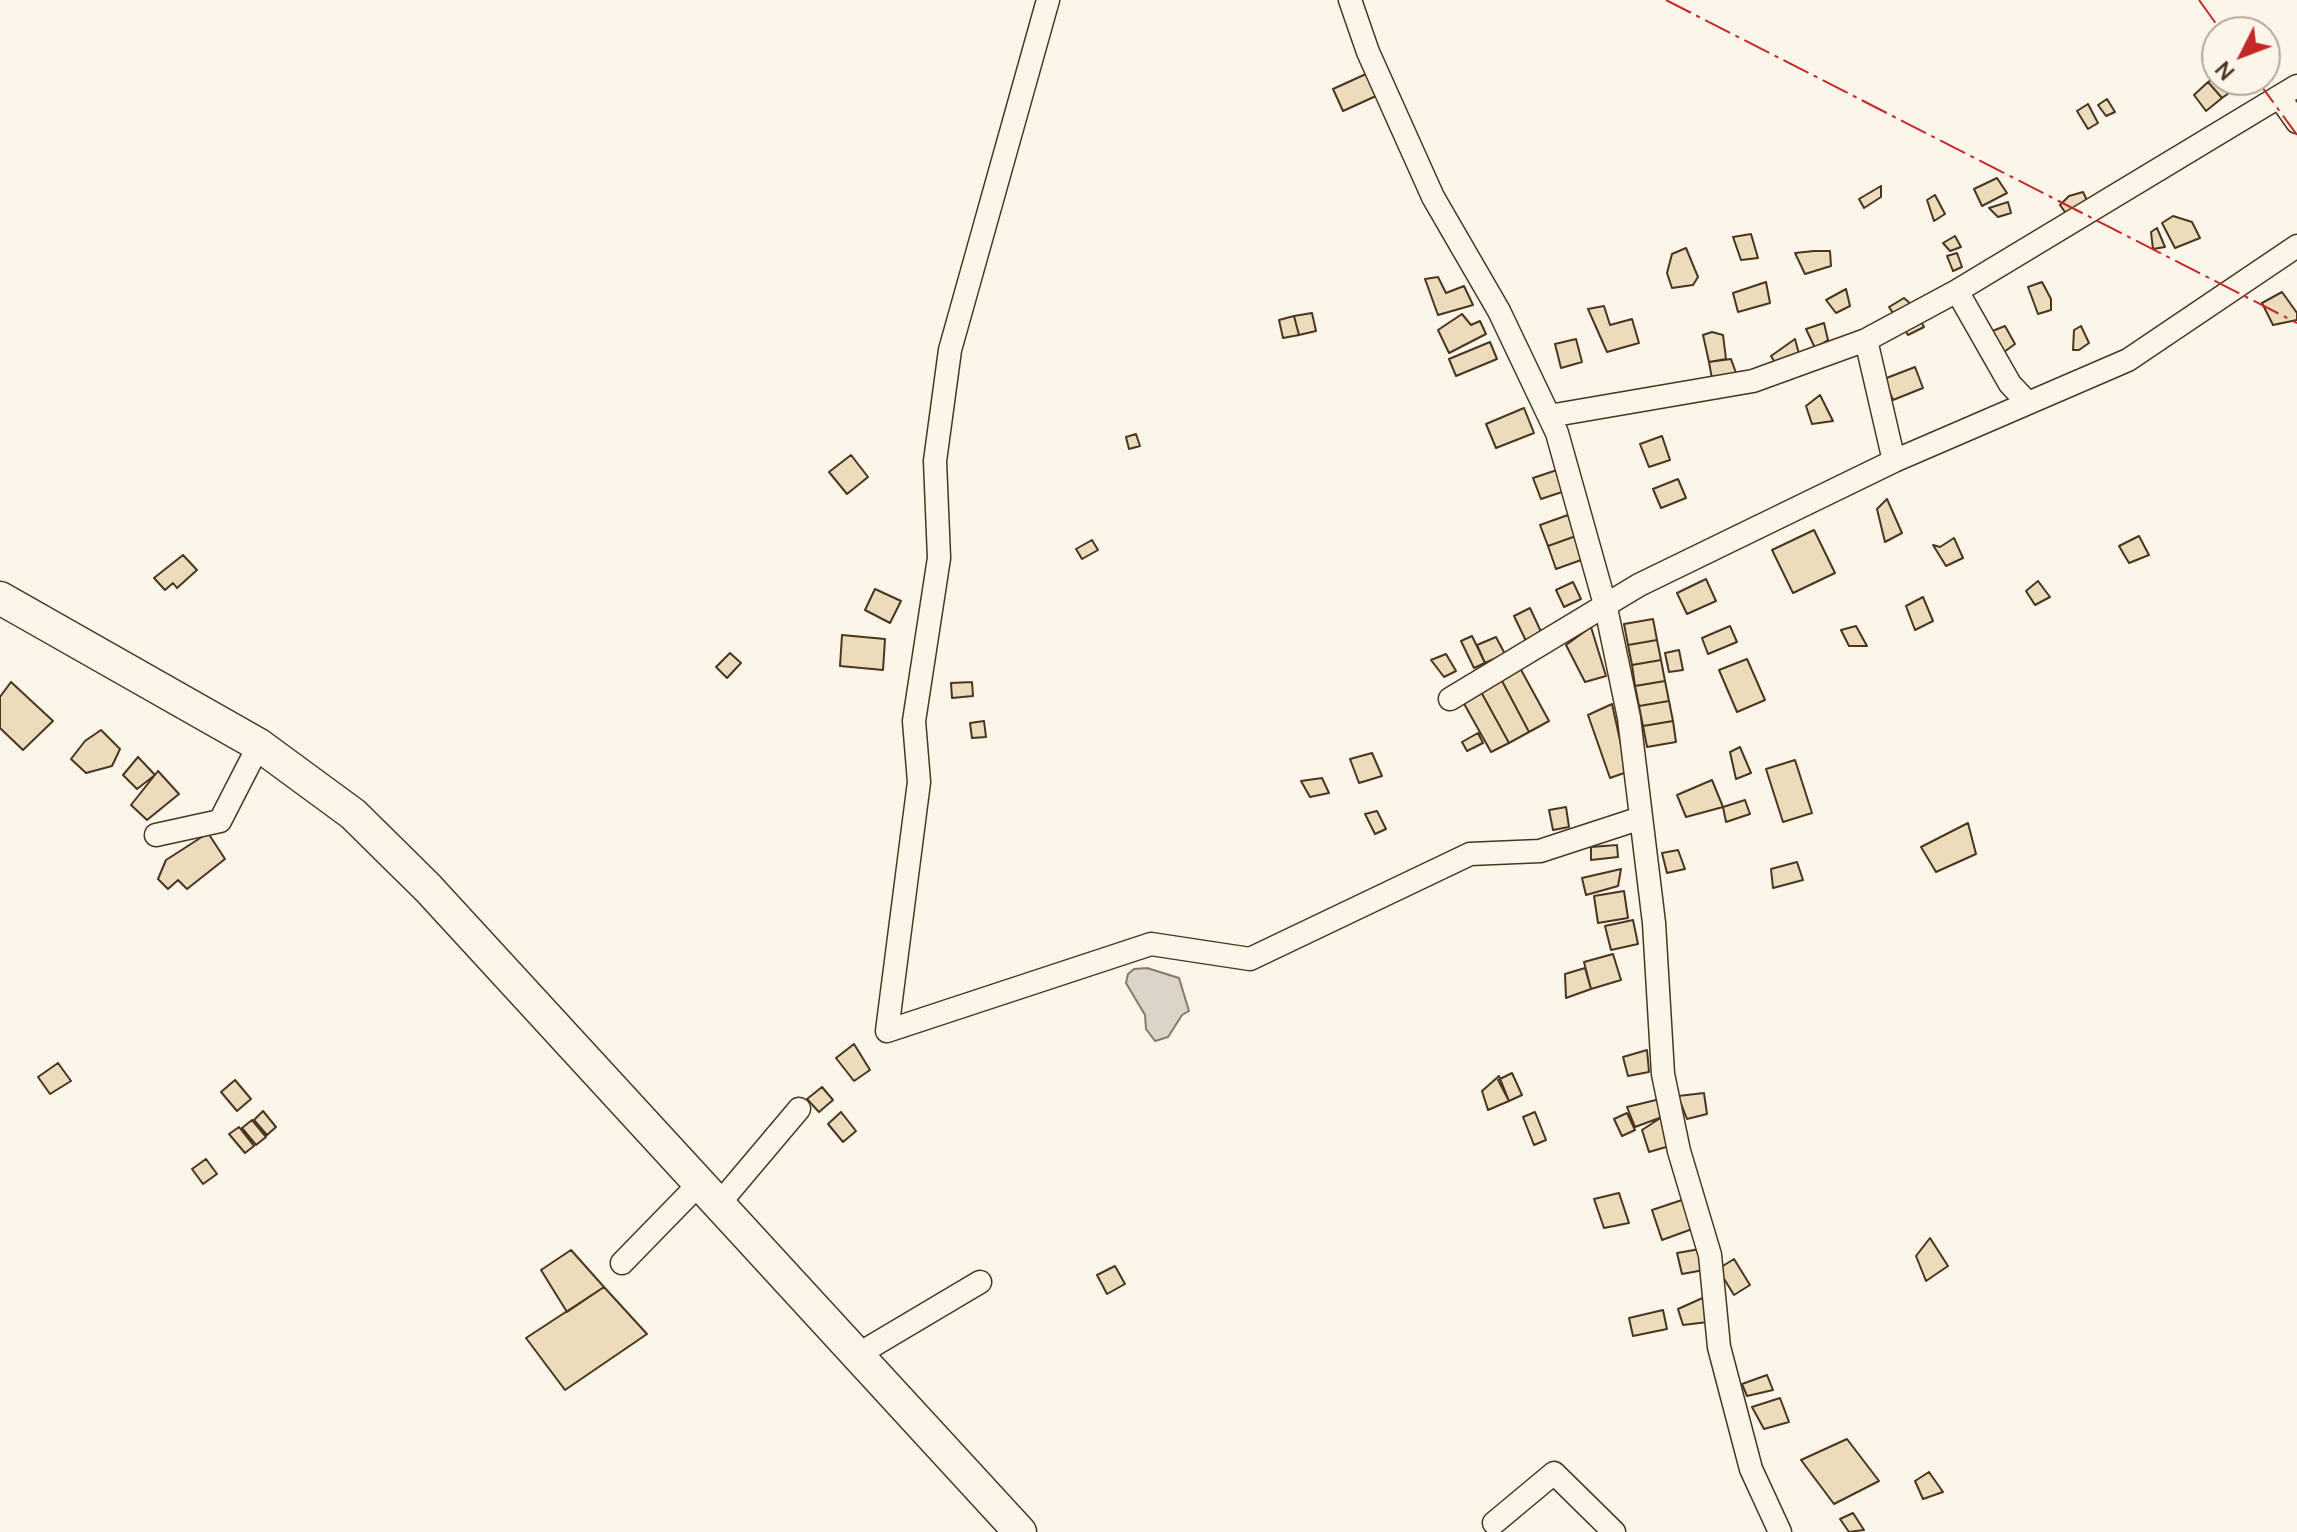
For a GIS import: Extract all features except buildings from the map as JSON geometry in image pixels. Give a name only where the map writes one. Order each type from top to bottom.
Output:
[{"type":"highway","points":[[0,598],[259,745],[353,814],[428,888],[1020,1532]]},
{"type":"street","points":[[1048,0],[950,350],[935,461],[939,558],[914,721],[919,782],[887,1031],[1151,944],[1250,959],[1470,854],[1540,851],[1641,818]]},
{"type":"street","points":[[1350,0],[1368,52],[1433,197],[1499,311],[1549,416],[1606,608],[1629,718],[1654,923],[1663,1074],[1679,1151],[1710,1255],[1719,1347],[1751,1469],[1780,1532]]},
{"type":"street","points":[[1549,416],[1753,381],[1866,340],[1957,291],[2288,92],[2297,122]]},
{"type":"street","points":[[1450,699],[1606,608],[1639,585],[1894,461],[2128,360],[2297,246]]},
{"type":"street","points":[[1957,291],[2010,384],[2027,402]]},
{"type":"street","points":[[1866,340],[1894,461]]},
{"type":"street","points":[[156,835],[220,821],[259,745]]},
{"type":"street","points":[[622,1263],[709,1194],[799,1109]]},
{"type":"street","points":[[857,1355],[980,1282]]},
{"type":"street","points":[[1493,1529],[1554,1473],[1614,1532]]},
{"type":"shaded area","points":[[1147,968],[1179,978],[1189,1011],[1182,1015],[1168,1037],[1155,1041],[1146,1029],[1145,1015],[1126,983],[1128,974],[1134,969]]},
{"type":"power","points":[[1666,0],[2297,323]]},
{"type":"power","points":[[2199,0],[2210,16]]},
{"type":"power","points":[[2269,96],[2297,135]]}]
